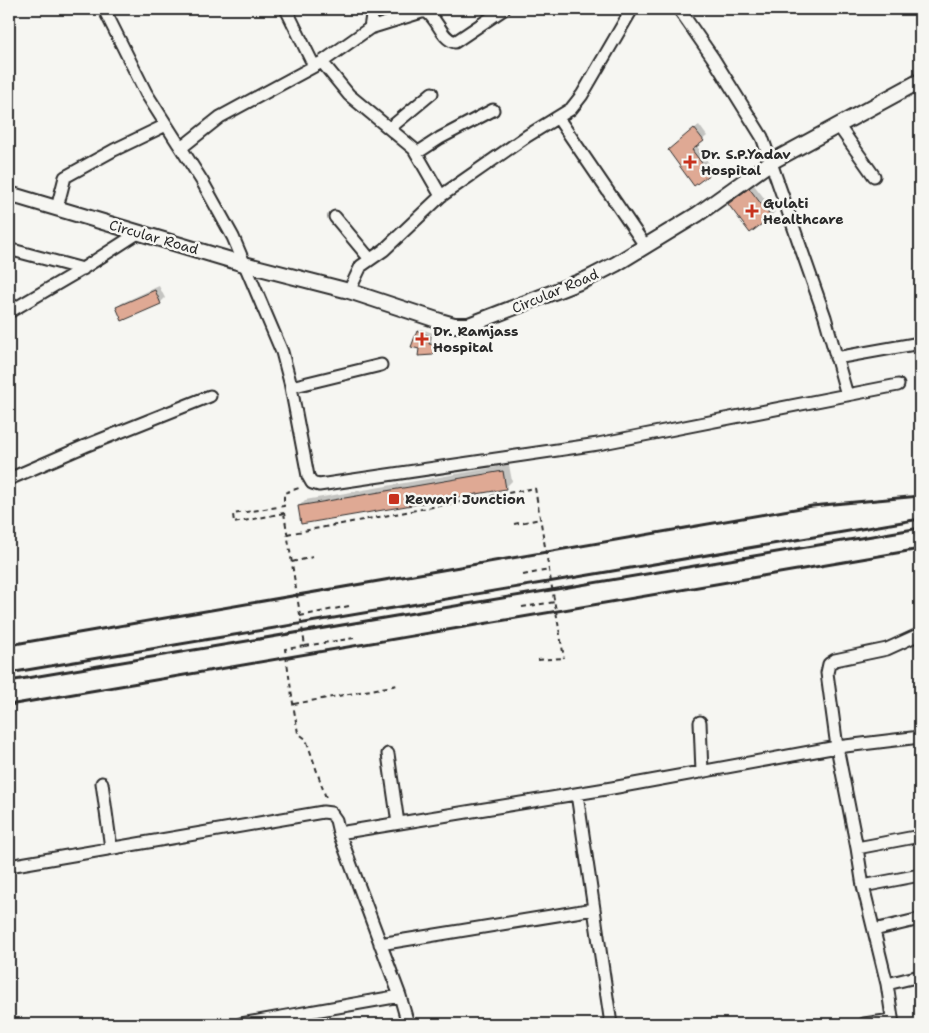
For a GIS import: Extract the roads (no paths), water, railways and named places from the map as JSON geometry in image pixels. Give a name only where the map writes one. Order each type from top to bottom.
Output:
[{"type":"main road","name":"Circular Road","points":[[9,194],[244,264],[349,292],[454,325],[468,325],[587,279],[646,247],[698,214],[771,162],[920,81]]},
{"type":"street","points":[[104,9],[146,93],[219,209],[244,264],[282,352],[291,387],[308,476],[312,483],[319,485],[598,444],[898,385]]},
{"type":"street","points":[[286,9],[318,64],[349,95],[417,153],[441,196]]},
{"type":"street","points":[[370,28],[373,9]]},
{"type":"street","points":[[181,148],[220,118],[318,64],[370,28],[425,12],[430,14],[448,40],[455,42],[504,9]]},
{"type":"street","points":[[349,292],[361,266],[384,250],[441,196],[571,109],[582,96],[627,9]]},
{"type":"street","points":[[679,9],[762,137],[825,317],[847,395]]},
{"type":"street","points":[[390,128],[432,93]]},
{"type":"street","points":[[417,153],[440,138],[493,110]]},
{"type":"street","points":[[558,118],[646,247]]},
{"type":"street","points":[[57,208],[66,177],[114,150],[166,125]]},
{"type":"street","points":[[838,125],[874,176]]},
{"type":"street","points":[[335,217],[370,259]]},
{"type":"street","points":[[9,312],[83,269],[138,233]]},
{"type":"street","points":[[16,251],[83,269]]},
{"type":"street","points":[[836,358],[920,343]]},
{"type":"street","points":[[291,387],[381,365]]},
{"type":"street","points":[[9,478],[210,396]]},
{"type":"street","points":[[864,1024],[892,1022],[887,984],[863,886],[837,747],[827,673],[829,664],[835,660],[887,649],[920,634]]},
{"type":"street","points":[[700,722],[702,772]]},
{"type":"street","points":[[339,833],[577,794],[837,747],[920,737]]},
{"type":"street","points":[[388,754],[398,823]]},
{"type":"street","points":[[102,783],[111,848]]},
{"type":"street","points":[[577,794],[612,1024]]},
{"type":"street","points":[[9,866],[323,812],[331,813],[336,820],[339,833],[400,996],[408,1024]]},
{"type":"street","points":[[857,848],[920,836]]},
{"type":"street","points":[[863,886],[920,875]]},
{"type":"street","points":[[380,944],[594,909]]},
{"type":"street","points":[[874,930],[920,919]]},
{"type":"street","points":[[887,984],[920,976]]},
{"type":"street","points":[[241,1024],[400,996]]},
{"type":"railway","points":[[9,645],[812,506],[920,496]]},
{"type":"railway","points":[[9,673],[920,519]]},
{"type":"railway","points":[[9,681],[920,528]]},
{"type":"railway","points":[[9,705],[920,549]]},
{"type":"place","name":"Dr. S.P.Yadav Hospital","points":[[690,162]]},
{"type":"place","name":"Gulati Healthcare","points":[[752,211]]},
{"type":"place","name":"Dr. Ramjass Hospital","points":[[422,339]]},
{"type":"place","name":"Rewari Junction","points":[[394,499]]}]
